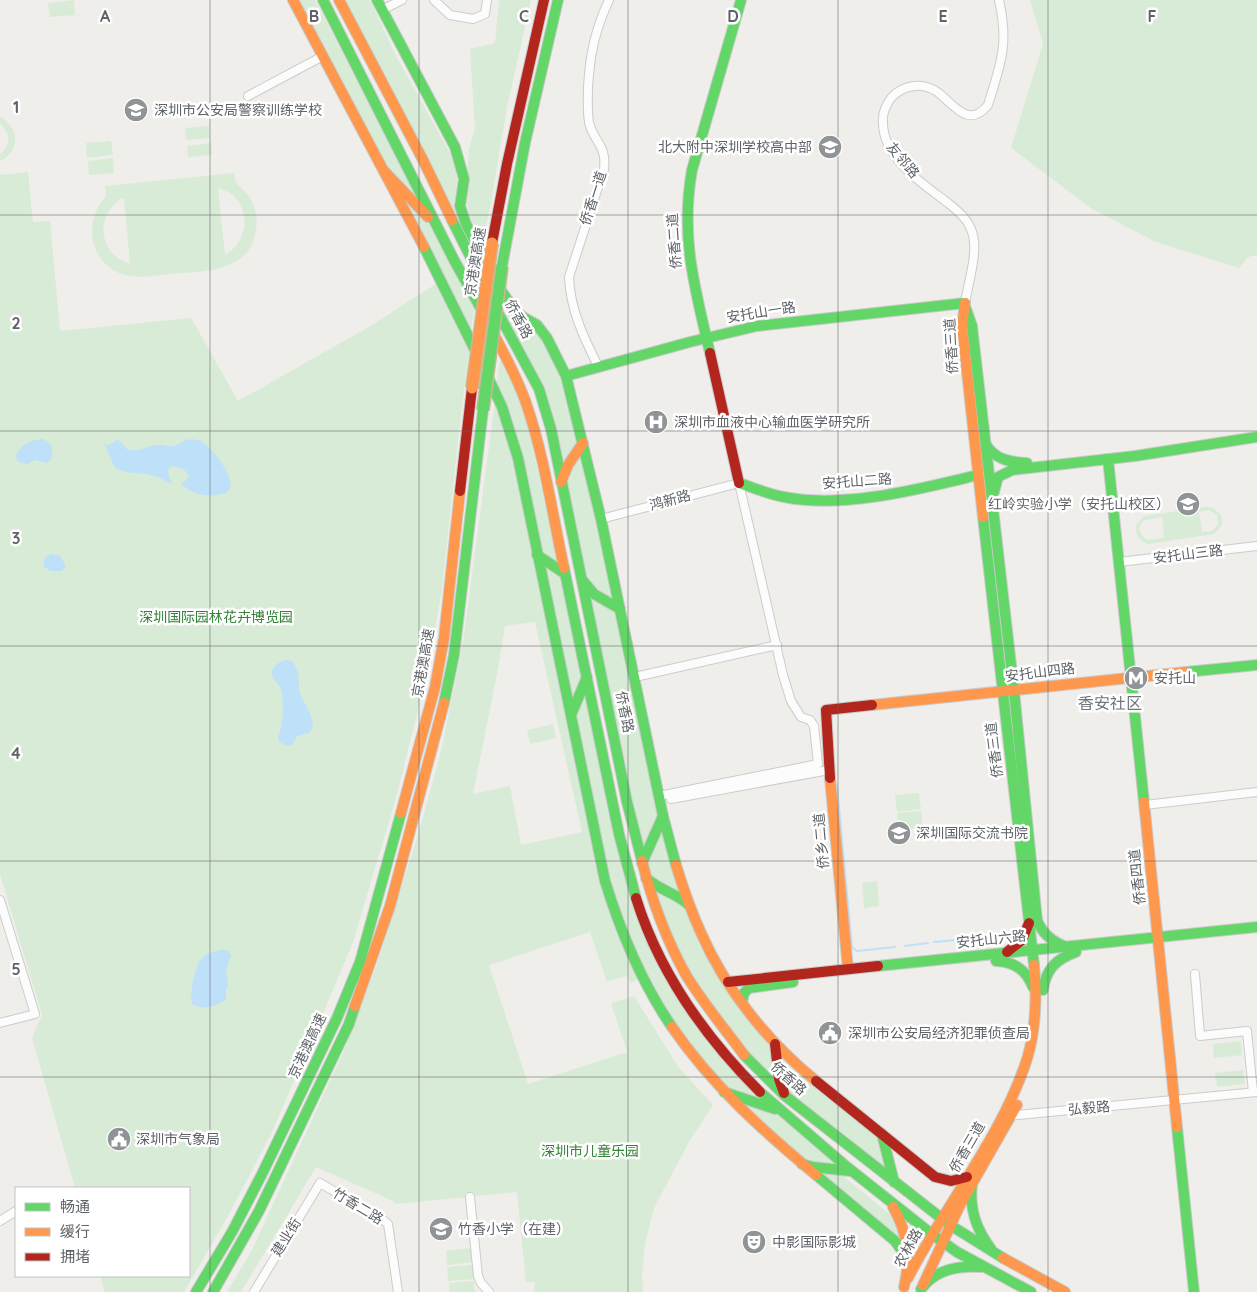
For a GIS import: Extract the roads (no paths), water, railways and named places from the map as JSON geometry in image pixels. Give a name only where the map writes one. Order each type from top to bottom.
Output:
[{"type":"main road","points":[[294,0],[447,292],[502,407],[518,458],[600,863],[619,928],[635,965],[668,1022],[700,1065],[724,1092],[802,1164],[895,1241],[909,1260]]},
{"type":"main road","points":[[322,0],[507,359],[529,412],[544,469],[618,833],[631,882],[653,944],[703,1027],[740,1072],[781,1112],[932,1235],[1031,1292]]},
{"type":"main road","name":"侨香路","points":[[339,0],[423,160],[470,257],[539,389],[551,429],[627,802],[642,863],[655,908],[671,946],[687,976],[748,1060],[784,1095],[946,1223],[1065,1292]]},
{"type":"main road","name":"京港澳高速","points":[[196,1292],[232,1232],[262,1174],[336,1018],[360,962],[436,687],[444,638],[472,388],[492,243],[509,155],[544,0]]},
{"type":"main road","name":"京港澳高速","points":[[214,1292],[259,1211],[348,1024],[390,906],[445,699],[454,655],[482,410],[502,266],[525,143],[558,0]]},
{"type":"main road","name":"侨香二道","points":[[739,483],[688,252],[686,223],[692,170],[741,0]]},
{"type":"main road","points":[[380,5],[455,147],[464,179],[460,206],[466,224],[478,248],[505,298],[522,317],[537,325],[547,338],[566,376],[601,519],[674,860],[689,904],[709,950],[742,1002],[775,1044],[792,1061],[935,1178],[951,1182],[970,1181],[974,1221],[981,1235],[994,1252]]},
{"type":"main road","points":[[384,172],[436,224]]},
{"type":"main road","name":"安托山一路","points":[[566,376],[598,366],[757,326],[965,303]]},
{"type":"main road","name":"侨香三道","points":[[946,1223],[1022,1093],[1036,1054],[1041,1026],[1043,990],[1037,953],[1008,691],[985,440],[972,326],[965,303]]},
{"type":"main road","name":"侨香三道","points":[[965,303],[962,327],[978,475],[1008,691]]},
{"type":"main road","points":[[992,506],[995,484],[1000,475],[1007,471],[1108,459],[1257,437]]},
{"type":"main road","points":[[985,440],[990,452],[1000,460],[1045,465]]},
{"type":"main road","points":[[561,482],[568,466],[583,443]]},
{"type":"main road","name":"侨香四道","points":[[1108,459],[1194,1292]]},
{"type":"main road","name":"安托山二路","points":[[739,483],[790,498],[829,499],[877,497],[978,475]]},
{"type":"main road","points":[[537,554],[564,573]]},
{"type":"main road","points":[[583,579],[594,594],[620,609]]},
{"type":"main road","name":"安托山四路","points":[[826,710],[1257,665]]},
{"type":"main road","points":[[571,715],[587,678]]},
{"type":"main road","name":"侨乡二道","points":[[826,710],[829,770],[848,969]]},
{"type":"main road","points":[[642,863],[644,854],[662,824],[664,816]]},
{"type":"main road","points":[[646,878],[653,886],[689,904]]},
{"type":"main road","points":[[1033,917],[1049,938],[1060,945],[1073,949]]},
{"type":"main road","points":[[999,957],[1013,949],[1022,940],[1033,917]]},
{"type":"main road","name":"安托山六路","points":[[742,1002],[744,993],[749,988],[756,986],[1257,927]]},
{"type":"main road","name":"安托山六路","points":[[1159,940],[1257,934]]},
{"type":"main road","points":[[1043,990],[1046,977],[1054,963],[1073,949]]},
{"type":"main road","name":"侨香三道","points":[[1007,1116],[1028,1057],[1036,1002],[1037,953]]},
{"type":"main road","points":[[999,957],[1026,972],[1033,987],[1036,1002]]},
{"type":"main road","name":"安托山六路","points":[[728,982],[848,969],[999,957]]},
{"type":"main road","points":[[775,1044],[779,1079],[784,1095]]},
{"type":"main road","points":[[724,1092],[770,1106],[781,1112]]},
{"type":"main road","points":[[882,1134],[894,1182]]},
{"type":"main road","points":[[802,1164],[853,1172]]},
{"type":"main road","points":[[890,1202],[900,1218],[908,1245],[909,1260],[903,1290]]},
{"type":"main road","name":"农林路","points":[[903,1290],[918,1258],[932,1235],[946,1223]]},
{"type":"main road","name":"农林路","points":[[920,1290],[942,1242],[946,1223]]},
{"type":"main road","points":[[920,1290],[930,1279],[949,1269],[961,1266],[987,1268]]},
{"type":"street","points":[[380,5],[402,0]]},
{"type":"street","points":[[434,0],[450,16],[473,19],[485,14],[487,0]]},
{"type":"street","name":"侨香一道","points":[[598,366],[583,336],[578,321],[569,286],[569,277],[604,168],[605,160],[601,144],[591,127],[588,98],[589,60],[598,26],[609,0]]},
{"type":"street","name":"友邻路","points":[[965,303],[974,251],[972,231],[962,214],[908,172],[885,140],[882,120],[886,107],[896,93],[903,89],[917,86],[924,86],[937,92],[963,114],[977,114],[983,111],[988,105],[1003,59],[1004,31],[999,0]]},
{"type":"street","points":[[248,96],[323,56]]},
{"type":"street","points":[[660,798],[818,764],[814,726],[810,720],[801,717],[791,701],[783,675],[739,483]]},
{"type":"street","name":"鸿新路","points":[[601,519],[739,483]]},
{"type":"street","name":"安托山三路","points":[[1119,562],[1257,546]]},
{"type":"street","points":[[635,677],[777,645]]},
{"type":"street","points":[[660,798],[829,770]]},
{"type":"street","points":[[1145,805],[1257,792]]},
{"type":"street","points":[[0,900],[35,1014],[0,1023]]},
{"type":"street","points":[[1195,974],[1200,1036],[1247,1031],[1255,1092]]},
{"type":"street","name":"弘毅路","points":[[1007,1116],[1255,1092]]},
{"type":"street","name":"建业街","points":[[254,1292],[320,1183]]},
{"type":"street","name":"竹香二路","points":[[320,1183],[388,1224],[398,1292]]},
{"type":"street","points":[[470,1197],[478,1276],[489,1292]]},
{"type":"street","points":[[0,1221],[15,1212]]},
{"type":"water","points":[[118,439],[128,450],[154,445],[173,446],[189,439],[203,442],[215,454],[229,476],[231,483],[229,489],[225,493],[216,495],[195,493],[181,485],[189,476],[184,470],[175,466],[168,469],[172,483],[148,474],[122,471],[115,468],[104,443],[108,446]]},
{"type":"water","points":[[34,440],[46,440],[52,447],[50,461],[46,463],[35,460],[27,464],[17,461],[16,456],[20,448]]},
{"type":"water","points":[[51,554],[60,556],[66,566],[62,571],[51,571],[44,567],[44,559]]},
{"type":"water","points":[[286,660],[292,661],[295,667],[301,696],[310,714],[313,727],[309,733],[297,736],[292,745],[288,746],[279,742],[278,738],[282,720],[282,692],[272,675],[272,670],[275,666]]},
{"type":"water","points":[[223,949],[228,951],[231,956],[226,970],[228,985],[226,999],[210,1007],[192,1004],[193,979],[198,965],[204,956]]},
{"type":"waterway","points":[[837,785],[852,947],[857,951],[895,947]]},
{"type":"waterway","points":[[934,942],[967,939]]},
{"type":"waterway","points":[[905,946],[928,943]]},
{"type":"place","name":"深圳市公安局警察训练学校","points":[[136,110]]},
{"type":"place","name":"北大附中深圳学校高中部","points":[[830,147]]},
{"type":"place","name":"深圳市血液中心输血医学研究所","points":[[656,422]]},
{"type":"place","name":"红岭实验小学（安托山校区）","points":[[1188,504]]},
{"type":"place","name":"安托山","points":[[1136,678]]},
{"type":"place","name":"深圳国际交流书院","points":[[899,833]]},
{"type":"place","name":"深圳市公安局经济犯罪侦查局","points":[[830,1033]]},
{"type":"place","name":"深圳市气象局","points":[[119,1139]]},
{"type":"place","name":"竹香小学（在建）","points":[[441,1229]]},
{"type":"place","name":"中影国际影城","points":[[754,1242]]},
{"type":"district","name":"香安社区","points":[[1110,703]]},
{"type":"park label","name":"深圳国际园林花卉博览园","points":[[216,617]]},
{"type":"park label","name":"深圳市儿童乐园","points":[[590,1151]]}]
